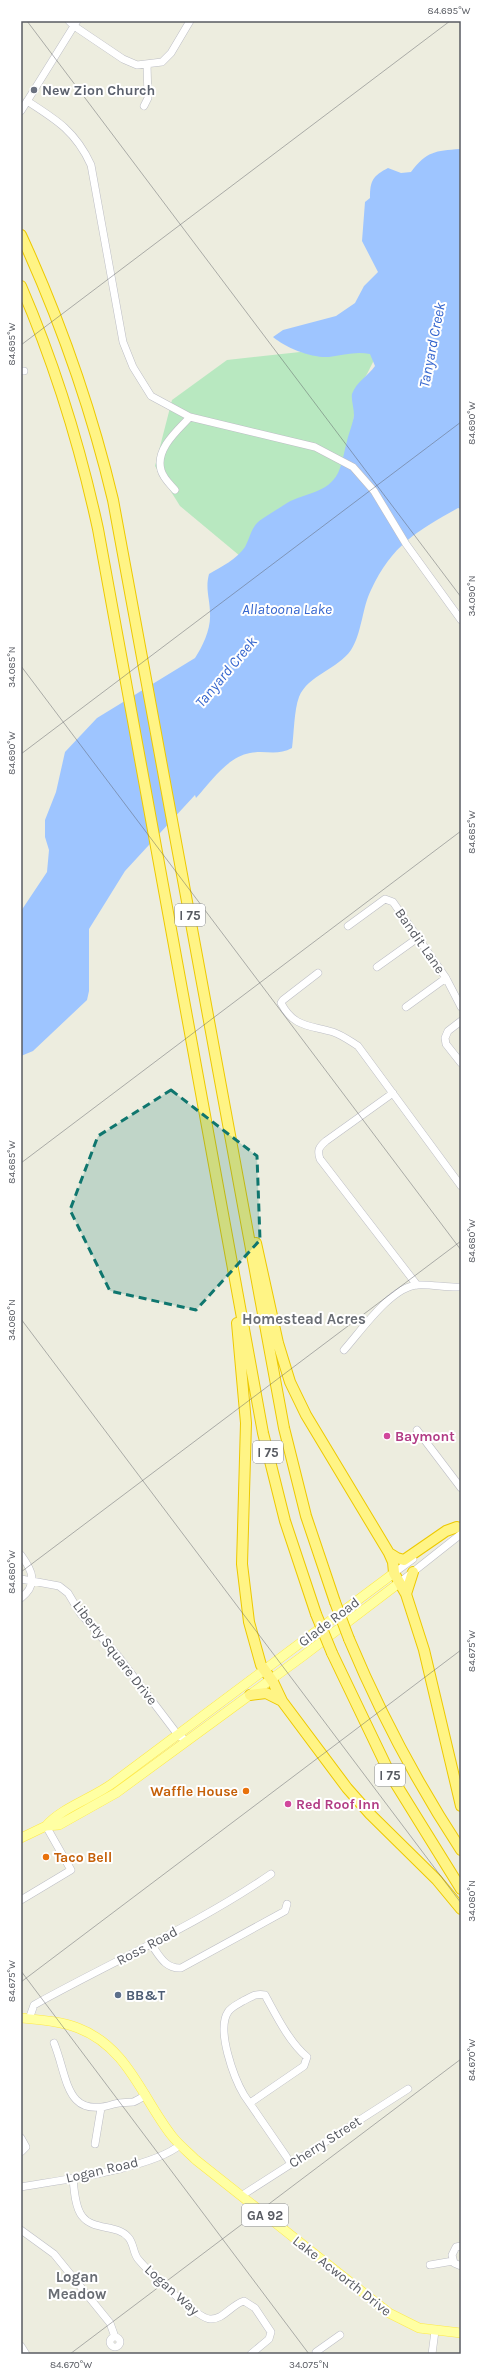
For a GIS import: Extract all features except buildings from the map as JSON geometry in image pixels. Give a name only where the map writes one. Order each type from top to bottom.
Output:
[{"type":"highway","name":"I 75","points":[[21,234],[68,346],[91,414],[112,494],[139,633],[288,1444],[306,1516],[349,1639],[396,1741],[425,1794],[461,1850]]},
{"type":"highway","name":"I 75","points":[[21,286],[46,348],[71,421],[99,535],[236,1286],[272,1472],[290,1535],[316,1614],[332,1654],[391,1776],[461,1889]]},
{"type":"highway","points":[[238,1176],[252,1224],[278,1343],[290,1382],[306,1415],[389,1553],[393,1562],[394,1574],[406,1594],[429,1667],[461,1806]]},
{"type":"highway","points":[[236,1286],[239,1348],[246,1424],[242,1564],[249,1622],[261,1665],[272,1679],[282,1701],[358,1801],[437,1880],[461,1909]]},
{"type":"highway","points":[[389,1553],[404,1560],[446,1531],[460,1529]]},
{"type":"highway","points":[[406,1594],[417,1569]]},
{"type":"highway","points":[[250,1695],[266,1693],[282,1701]]},
{"type":"main road","name":"Glade Road","points":[[46,1826],[53,1817],[101,1792],[394,1574]]},
{"type":"main road","name":"Glade Road","points":[[46,1826],[58,1826],[116,1793],[272,1679],[399,1583]]},
{"type":"main road","points":[[21,1838],[46,1826]]},
{"type":"main road","name":"Lake Acworth Drive","points":[[25,2018],[70,2026],[92,2035],[120,2057],[166,2128],[180,2145],[241,2196],[389,2314],[411,2326],[435,2331],[461,2333]]},
{"type":"street","points":[[21,111],[26,100],[73,23],[123,59],[137,64],[147,64],[162,62],[171,54],[190,21]]},
{"type":"street","points":[[144,106],[148,98],[147,64]]},
{"type":"street","points":[[26,100],[58,120],[73,134],[83,148],[91,166],[123,342],[132,367],[151,396],[190,417],[315,447],[353,467],[374,491],[406,544],[461,620]]},
{"type":"street","points":[[175,490],[164,477],[160,463],[162,452],[171,437],[190,417]]},
{"type":"street","name":"Bandit Lane","points":[[348,926],[385,899],[393,902],[446,978],[461,1007]]},
{"type":"street","points":[[377,967],[418,937]]},
{"type":"street","points":[[318,973],[283,1000],[281,1003],[284,1009],[294,1020],[304,1026],[334,1032],[358,1046],[461,1186]]},
{"type":"street","points":[[406,1007],[446,978]]},
{"type":"street","points":[[461,1021],[448,1031],[445,1038],[446,1044],[461,1063]]},
{"type":"street","points":[[393,1093],[326,1141],[319,1147],[318,1153],[320,1159],[417,1285]]},
{"type":"street","points":[[344,1350],[384,1304],[404,1290],[417,1285],[461,1287]]},
{"type":"street","points":[[417,1430],[461,1488]]},
{"type":"street","points":[[417,1569],[460,1529]]},
{"type":"street","points":[[394,1574],[460,1529]]},
{"type":"street","points":[[399,1583],[461,1538]]},
{"type":"street","points":[[21,1555],[31,1568],[33,1580],[28,1592],[21,1598]]},
{"type":"street","name":"Liberty Square Drive","points":[[21,1579],[59,1586],[68,1593],[89,1624],[118,1656],[178,1735],[187,1741]]},
{"type":"street","points":[[21,1900],[71,1870],[46,1826]]},
{"type":"street","name":"Ross Road","points":[[25,2018],[34,2005],[151,1944],[249,1889],[271,1874]]},
{"type":"street","points":[[151,1944],[166,1964],[174,1968],[181,1968],[285,1911],[287,1904]]},
{"type":"street","points":[[250,2103],[304,2066],[307,2057],[278,2018],[265,1995],[260,1994],[255,1994],[234,2006],[228,2012],[225,2021],[231,2068],[250,2103],[291,2164]]},
{"type":"street","points":[[54,2043],[70,2092],[75,2100],[87,2108],[101,2108],[119,2102],[134,2102],[146,2095]]},
{"type":"street","name":"Cherry Street","points":[[241,2196],[408,2089]]},
{"type":"street","points":[[95,2144],[101,2108]]},
{"type":"street","points":[[21,2138],[26,2147],[21,2152]]},
{"type":"street","name":"Logan Road","points":[[21,2188],[129,2166],[180,2145]]},
{"type":"street","name":"Logan Way","points":[[73,2178],[82,2216],[90,2223],[125,2235],[131,2241],[139,2260],[198,2314],[210,2320],[216,2319],[236,2304],[244,2301],[255,2308],[271,2332],[269,2339],[251,2354]]},
{"type":"street","points":[[21,2230],[54,2254],[110,2324],[115,2336]]},
{"type":"street","points":[[453,2261],[453,2251],[461,2246]]},
{"type":"street","points":[[430,2265],[453,2261],[461,2266]]},
{"type":"street","points":[[432,2354],[435,2331]]},
{"type":"street","points":[[317,2354],[316,2352],[340,2335]]},
{"type":"street","points":[[21,2346],[26,2354]]},
{"type":"highlighted area","points":[[171,1090],[257,1156],[260,1240],[196,1310],[110,1291],[70,1210],[98,1136]]},
{"type":"green space","points":[[359,348],[377,354],[356,391],[351,450],[339,483],[240,556],[180,506],[155,466],[172,400],[227,360],[300,352],[327,355]]},
{"type":"water","name":"Allatoona Lake","points":[[460,149],[461,509],[458,508],[418,532],[397,550],[388,561],[379,574],[368,597],[358,636],[351,650],[339,662],[316,677],[303,689],[297,702],[292,748],[282,752],[250,753],[234,759],[220,771],[196,798],[195,795],[125,871],[89,929],[89,991],[87,1000],[33,1051],[21,1056],[21,911],[47,872],[49,850],[45,837],[45,820],[56,792],[65,752],[97,718],[195,658],[204,642],[210,619],[207,584],[209,574],[242,551],[253,528],[258,522],[294,499],[322,489],[333,480],[338,473],[353,418],[354,412],[352,394],[359,382],[375,366],[370,354],[355,353],[329,357],[314,356],[299,352],[273,337],[283,330],[336,316],[355,303],[364,286],[378,272],[362,241],[365,202],[370,198],[373,179],[388,168],[401,173],[411,172],[422,160],[432,153],[444,150]]},
{"type":"place","name":"New Zion Church","points":[[34,90]]},
{"type":"place","name":"Baymont","points":[[387,1436]]},
{"type":"place","name":"Waffle House","points":[[246,1791]]},
{"type":"place","name":"Red Roof Inn","points":[[288,1804]]},
{"type":"place","name":"Taco Bell","points":[[46,1857]]},
{"type":"place","name":"BB&T","points":[[118,1995]]},
{"type":"district","name":"Homestead Acres","points":[[304,1319]]},
{"type":"district","name":"Logan Meadow","points":[[77,2286]]},
{"type":"water label","name":"Tanyard Creek","points":[[432,345]]},
{"type":"water label","name":"Tanyard Creek","points":[[226,672]]}]
